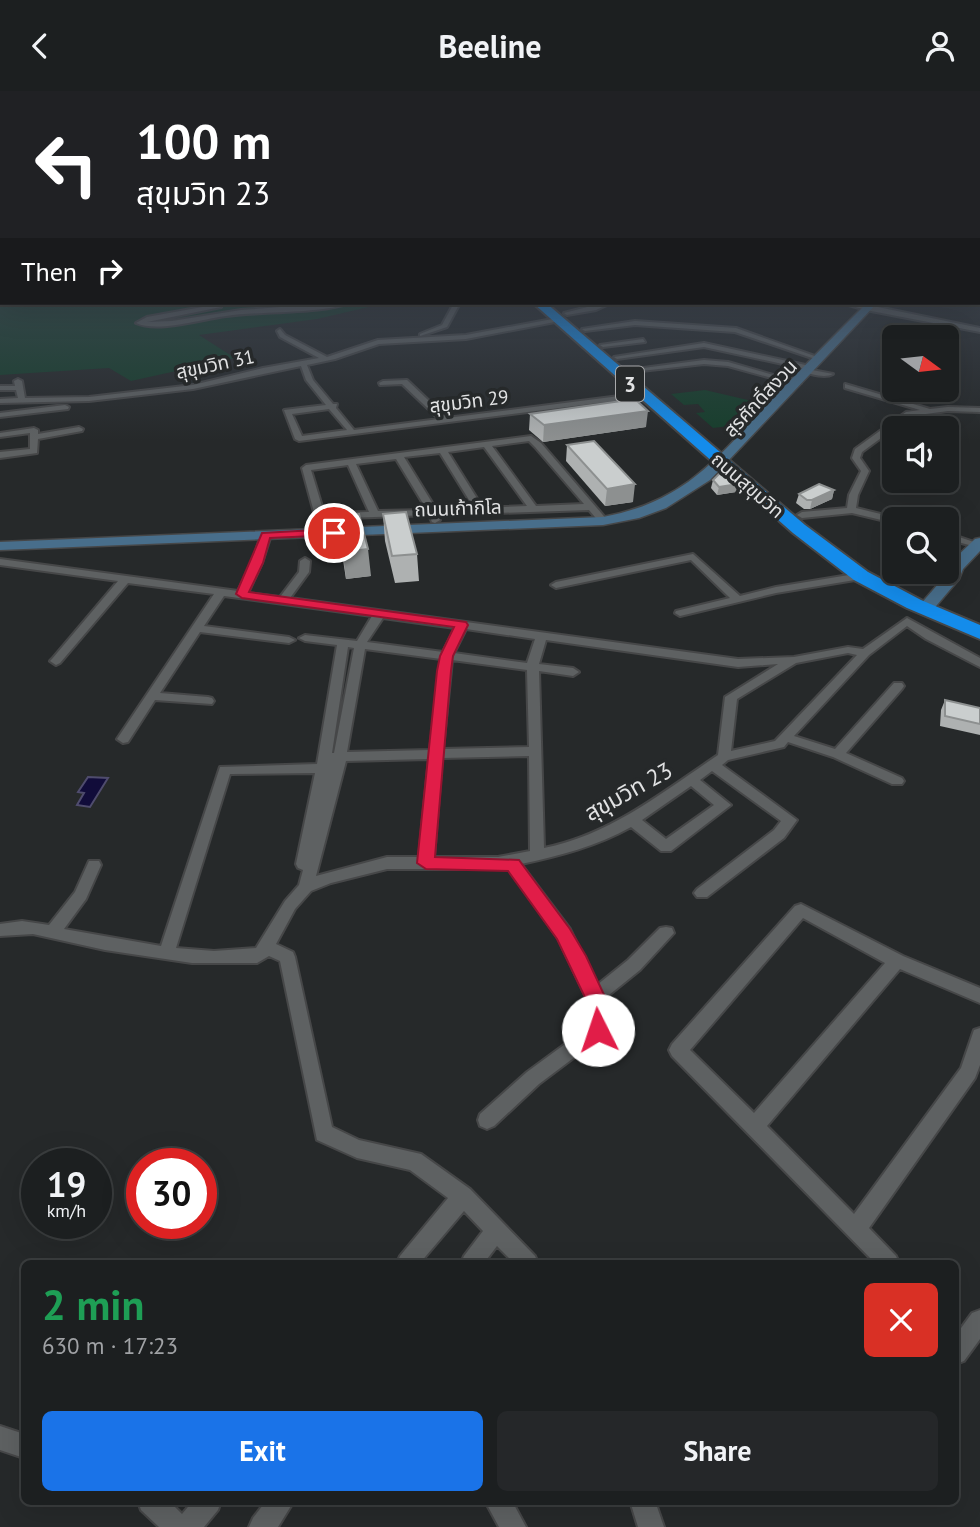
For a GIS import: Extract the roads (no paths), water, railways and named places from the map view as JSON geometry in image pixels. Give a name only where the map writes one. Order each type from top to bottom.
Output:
[{"type":"highway","name":"ถนนสุขุมวิท","points":[[546,307],[585,329],[632,370],[799,529],[870,581]]},
{"type":"highway","name":"ถนนสุขุมวิท","points":[[558,307],[563,317],[643,395],[920,606],[980,633]]},
{"type":"highway","points":[[870,581],[920,606]]},
{"type":"highway","name":"ถนนสุขุมวิท","points":[[920,606],[980,622]]},
{"type":"main road","name":"สุรศักดิ์สงวน","points":[[726,459],[868,307]]},
{"type":"main road","name":"ถนนเก้ากิโล","points":[[0,546],[603,521],[657,509],[726,459]]},
{"type":"main road","points":[[959,560],[978,544]]},
{"type":"main road","points":[[920,606],[945,584]]},
{"type":"street","points":[[213,307],[147,319],[139,323],[170,323],[225,314],[317,307]]},
{"type":"street","points":[[411,339],[445,325],[455,307]]},
{"type":"street","name":"สุขุมวิท 31","points":[[0,401],[121,396],[194,387],[326,359],[370,344],[466,337],[599,307]]},
{"type":"street","points":[[874,307],[980,330]]},
{"type":"street","points":[[585,329],[635,323],[736,330],[820,359]]},
{"type":"street","points":[[280,331],[282,336],[326,359]]},
{"type":"street","points":[[603,345],[643,341]]},
{"type":"street","points":[[617,357],[705,345],[829,374]]},
{"type":"street","points":[[688,349],[704,362]]},
{"type":"street","points":[[632,370],[704,362],[728,364],[797,383]]},
{"type":"street","points":[[303,363],[310,380],[334,406],[352,432]]},
{"type":"street","points":[[383,383],[404,382],[445,420]]},
{"type":"street","points":[[0,388],[18,385],[22,401]]},
{"type":"street","points":[[848,386],[928,410]]},
{"type":"street","name":"สุขุมวิท 29","points":[[334,406],[287,412],[299,439],[643,395]]},
{"type":"street","points":[[0,415],[54,409],[121,396]]},
{"type":"street","points":[[852,510],[850,505],[855,490],[865,471],[856,458],[858,451],[909,414],[928,410],[980,410]]},
{"type":"street","points":[[35,437],[79,429]]},
{"type":"street","points":[[0,435],[34,430],[35,437],[34,451],[0,455]]},
{"type":"street","points":[[592,507],[320,516],[306,468],[531,438],[592,507],[603,521]]},
{"type":"street","points":[[487,445],[533,508]]},
{"type":"street","points":[[443,451],[480,511]]},
{"type":"street","points":[[399,456],[433,512],[436,528]]},
{"type":"street","points":[[351,463],[375,514]]},
{"type":"street","points":[[802,515],[852,510],[882,517]]},
{"type":"street","points":[[242,594],[257,563],[266,535]]},
{"type":"street","points":[[959,539],[978,544]]},
{"type":"street","points":[[556,585],[693,557],[737,599]]},
{"type":"street","points":[[284,599],[304,572],[305,561]]},
{"type":"street","points":[[0,562],[738,663],[794,660],[848,650],[865,653]]},
{"type":"street","points":[[56,661],[125,579]]},
{"type":"street","points":[[680,613],[737,599],[870,581]]},
{"type":"street","points":[[123,739],[221,592]]},
{"type":"street","points":[[920,606],[930,637],[980,663]]},
{"type":"street","name":"สุขุมวิท 23","points":[[266,947],[290,905],[306,887],[328,878],[387,863],[498,863],[537,853],[553,852],[591,839],[632,820],[719,762],[779,744],[865,653],[920,606]]},
{"type":"street","points":[[290,905],[299,884],[360,645],[380,613]]},
{"type":"street","points":[[426,863],[447,656],[462,625]]},
{"type":"street","points":[[196,628],[289,640]]},
{"type":"street","points":[[537,853],[532,667],[542,635]]},
{"type":"street","points":[[305,638],[573,672]]},
{"type":"street","points":[[306,887],[331,762],[343,643]]},
{"type":"street","points":[[702,893],[779,834],[790,820],[719,762],[731,697],[794,660]]},
{"type":"street","points":[[838,754],[898,686]]},
{"type":"street","points":[[152,696],[208,701]]},
{"type":"street","points":[[785,737],[838,754],[897,781]]},
{"type":"street","points":[[167,952],[225,770],[436,753],[536,751]]},
{"type":"street","points":[[632,820],[666,847],[724,805],[693,781]]},
{"type":"street","points":[[487,1120],[533,1078],[598,1030],[603,1014],[564,934],[513,865],[498,863]]},
{"type":"street","points":[[53,932],[81,895],[94,865]]},
{"type":"street","points":[[886,1260],[678,1050],[801,910],[897,961],[980,996]]},
{"type":"street","points":[[0,930],[30,926],[77,939],[167,952],[239,958],[257,956],[266,947],[287,957],[324,1133],[358,1149],[414,1161],[463,1196],[525,1260]]},
{"type":"street","points":[[595,996],[634,965],[666,933]]},
{"type":"street","points":[[754,1127],[897,961]]},
{"type":"street","points":[[855,1230],[975,1075],[980,1036]]},
{"type":"street","points":[[410,1260],[463,1196]]},
{"type":"street","points":[[473,1260],[497,1230]]},
{"type":"street","points":[[959,1341],[980,1321]]},
{"type":"street","points":[[0,1439],[21,1445]]},
{"type":"street","points":[[154,1505],[177,1527]]},
{"type":"street","points":[[188,1527],[206,1505]]},
{"type":"street","points":[[262,1527],[279,1505]]},
{"type":"street","points":[[499,1505],[513,1527]]},
{"type":"street","points":[[643,1505],[651,1527]]}]
